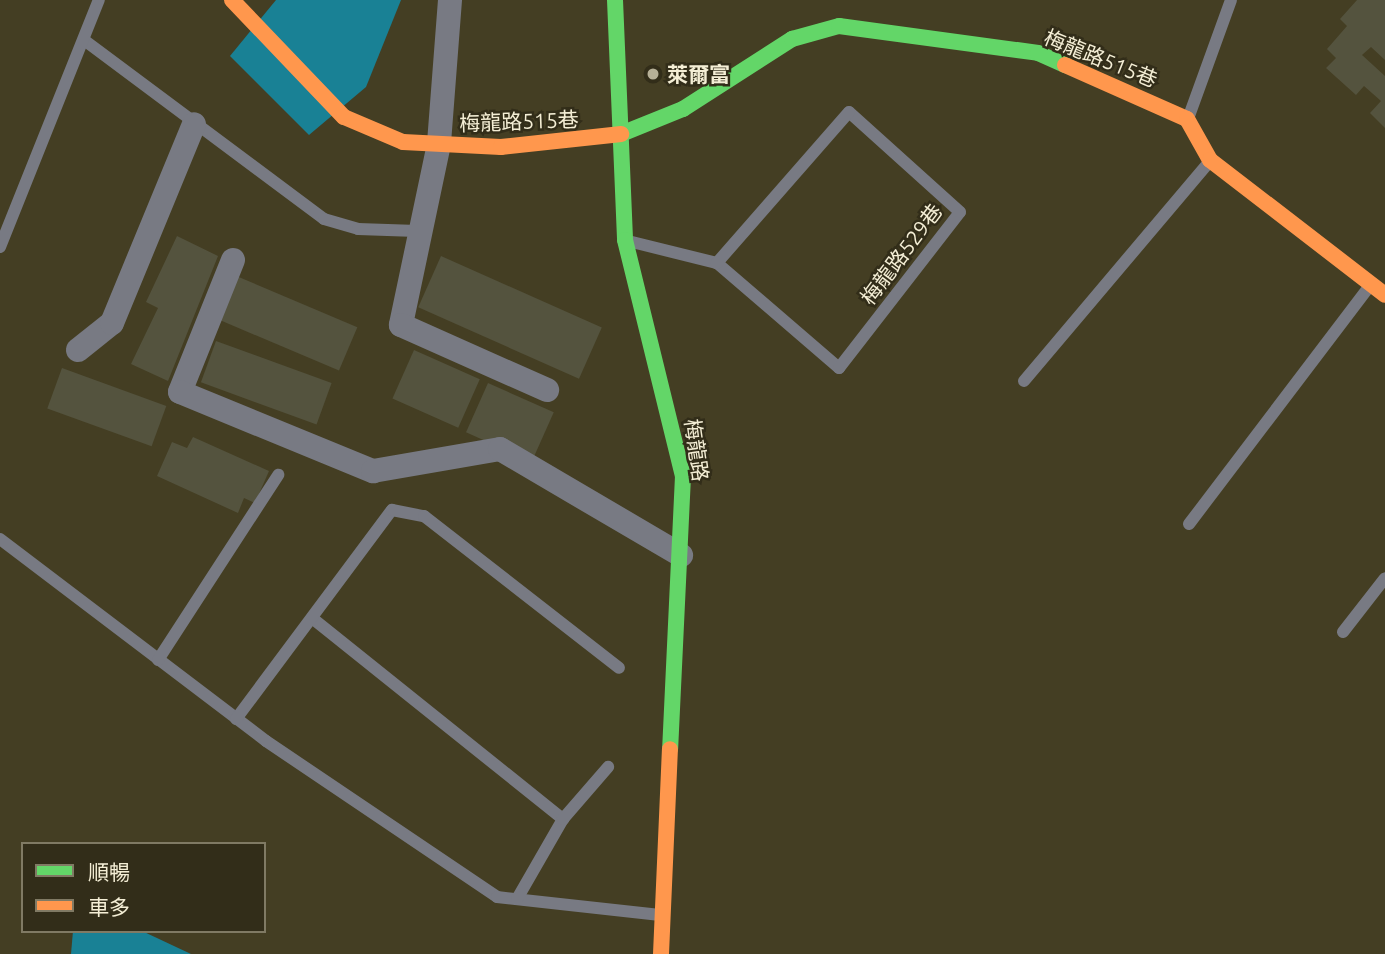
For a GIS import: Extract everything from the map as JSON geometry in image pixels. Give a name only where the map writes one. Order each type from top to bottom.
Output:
[{"type":"street","name":"梅龍路515巷","points":[[232,0],[344,117],[403,142],[501,147],[617,136],[683,109],[792,39],[839,26],[1038,53],[1187,119]]},
{"type":"street","points":[[450,0],[439,144],[417,230],[401,325],[547,390]]},
{"type":"street","name":"梅龍路","points":[[615,0],[617,136],[625,240],[661,366],[683,476],[664,915],[666,953]]},
{"type":"street","points":[[1187,119],[1210,160],[1385,295]]},
{"type":"street","points":[[78,350],[112,323],[194,124]]},
{"type":"street","points":[[233,260],[180,392],[373,471],[500,449],[681,555]]},
{"type":"lane","points":[[0,247],[99,0]]},
{"type":"lane","points":[[1187,119],[1231,0]]},
{"type":"lane","points":[[84,40],[324,219],[358,229],[417,230]]},
{"type":"lane","name":"梅龍路529巷","points":[[625,240],[717,263],[839,368],[960,212],[849,112],[717,263]]},
{"type":"lane","points":[[1024,381],[1210,160]]},
{"type":"lane","points":[[1189,524],[1371,284]]},
{"type":"lane","points":[[158,660],[278,475]]},
{"type":"lane","points":[[236,719],[391,510],[424,516],[619,668]]},
{"type":"lane","points":[[0,539],[236,719],[497,897],[664,915]]},
{"type":"lane","points":[[1343,632],[1385,578]]},
{"type":"lane","points":[[312,618],[563,819]]},
{"type":"lane","points":[[517,899],[563,819],[608,768]]},
{"type":"water","points":[[276,0],[401,0],[366,87],[309,135],[230,56]]},
{"type":"water","points":[[73,933],[146,933],[191,954],[71,954]]},
{"type":"building","points":[[1357,0],[1385,0],[1385,60],[1371,47],[1362,55],[1385,76],[1385,128],[1370,113],[1381,101],[1364,86],[1356,95],[1326,68],[1336,58],[1327,49],[1347,26],[1340,19]]},
{"type":"building","points":[[177,236],[218,256],[168,381],[131,364],[158,308],[146,302]]},
{"type":"building","points":[[441,256],[602,328],[579,379],[418,307]]},
{"type":"building","points":[[234,275],[357,327],[339,371],[216,318]]},
{"type":"building","points":[[216,341],[332,383],[317,424],[201,382]]},
{"type":"building","points":[[414,350],[480,379],[458,428],[392,398]]},
{"type":"building","points":[[62,368],[166,406],[152,446],[47,408]]},
{"type":"building","points":[[488,383],[554,412],[532,462],[466,432]]},
{"type":"building","points":[[193,437],[269,471],[255,503],[244,498],[238,513],[157,476],[172,442],[187,448]]},
{"type":"traffic: fast","points":[[615,0],[625,240],[683,476],[670,749]]},
{"type":"traffic: fast","points":[[621,134],[683,109],[792,39],[839,26],[1038,53],[1065,65]]},
{"type":"traffic: slow","points":[[232,0],[344,117],[403,142],[501,147],[621,134]]},
{"type":"traffic: slow","points":[[1065,65],[1187,119],[1210,160],[1385,295]]},
{"type":"traffic: slow","points":[[661,954],[670,749]]},
{"type":"place","name":"萊爾富","points":[[653,74]]}]
